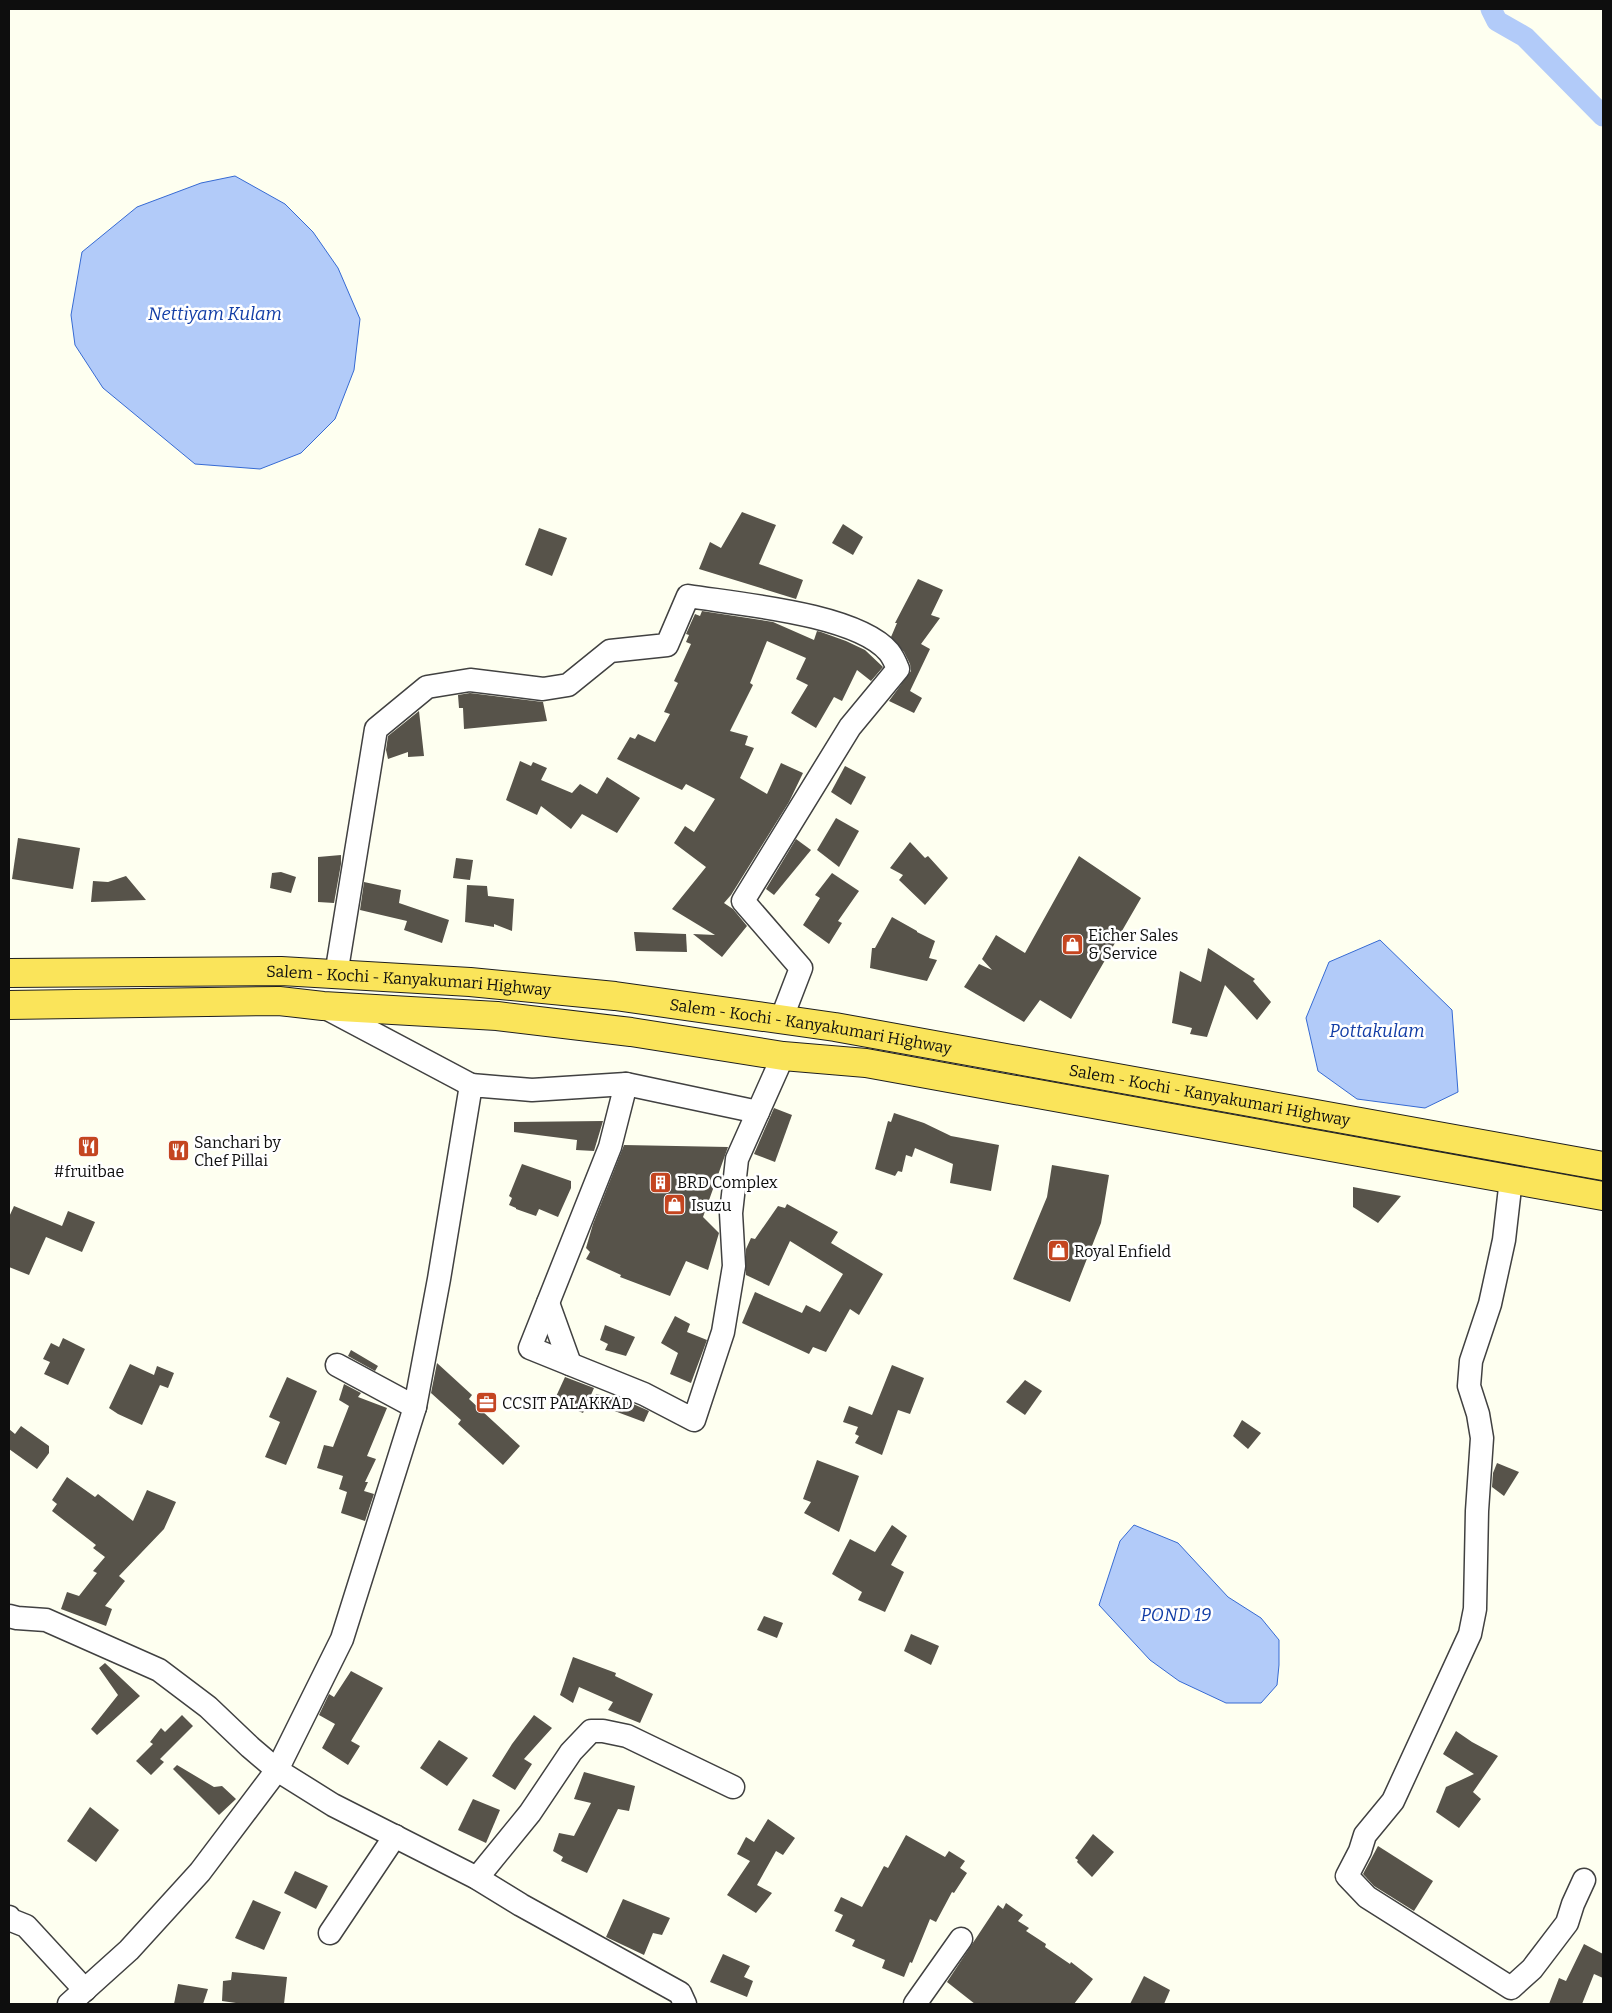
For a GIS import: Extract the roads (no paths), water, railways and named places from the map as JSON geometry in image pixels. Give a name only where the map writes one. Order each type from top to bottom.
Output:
[{"type":"highway","name":"Salem - Kochi - Kanyakumari Highway","points":[[9,973],[281,971],[470,982],[615,996],[835,1027],[1603,1166]]},
{"type":"highway","points":[[279,1001],[281,971]]},
{"type":"highway","name":"Salem - Kochi - Kanyakumari Highway","points":[[9,1005],[279,1001],[323,1006],[497,1016],[631,1032],[783,1056],[866,1063],[1603,1196]]},
{"type":"street","points":[[336,975],[376,729],[427,687],[470,680],[543,689],[568,685],[610,651],[667,644],[688,596],[824,618],[871,637],[890,652],[898,669],[850,727],[742,901],[801,968],[781,1020]]},
{"type":"street","points":[[323,1006],[471,1085],[532,1090],[626,1084],[758,1112]]},
{"type":"street","points":[[626,1084],[610,1147],[530,1348],[644,1394],[694,1420],[723,1332],[734,1266],[731,1213],[738,1159],[783,1056]]},
{"type":"street","points":[[9,1917],[26,1926],[77,1997],[129,1950],[200,1872],[278,1770],[342,1639],[415,1407],[439,1279],[471,1085]]},
{"type":"street","points":[[1511,1180],[1504,1240],[1490,1304],[1471,1361],[1469,1386],[1478,1414],[1482,1438],[1477,1511],[1475,1609],[1470,1634],[1393,1801],[1365,1835],[1360,1851],[1347,1876],[1367,1897],[1510,1996],[1567,1923],[1584,1880]]},
{"type":"street","points":[[548,1303],[570,1364]]},
{"type":"street","points":[[337,1365],[415,1407]]},
{"type":"street","points":[[9,1616],[46,1620],[159,1670],[208,1708],[250,1748],[278,1770],[333,1805],[476,1878],[680,1993],[685,2004]]},
{"type":"street","points":[[476,1878],[530,1813],[571,1752],[591,1731],[603,1730],[627,1736],[733,1787]]},
{"type":"street","points":[[330,1933],[395,1836]]},
{"type":"street","points":[[915,2004],[961,1939]]},
{"type":"water","name":"Nettiyam Kulam","points":[[235,176],[285,204],[313,232],[338,268],[360,319],[354,370],[335,419],[301,453],[260,469],[195,464],[103,388],[75,345],[71,315],[82,252],[137,207],[201,183]]},
{"type":"water","name":"Pottakulam","points":[[1380,940],[1452,1010],[1458,1092],[1425,1108],[1357,1099],[1318,1071],[1306,1018],[1329,962]]},
{"type":"water","name":"POND 19","points":[[1134,1525],[1178,1543],[1228,1597],[1261,1618],[1279,1640],[1277,1685],[1261,1703],[1226,1703],[1179,1681],[1150,1660],[1099,1605],[1120,1541]]},
{"type":"waterway","points":[[1491,9],[1497,21],[1525,37],[1603,116]]},
{"type":"place","name":"Eicher Sales & Service","points":[[1072,944]]},
{"type":"place","name":"#fruitbae","points":[[89,1147]]},
{"type":"place","name":"Sanchari by Chef Pillai","points":[[178,1151]]},
{"type":"place","name":"BRD Complex","points":[[661,1182]]},
{"type":"place","name":"Isuzu","points":[[675,1205]]},
{"type":"place","name":"Royal Enfield","points":[[1058,1251]]},
{"type":"place","name":"CCSIT PALAKKAD","points":[[486,1403]]}]
